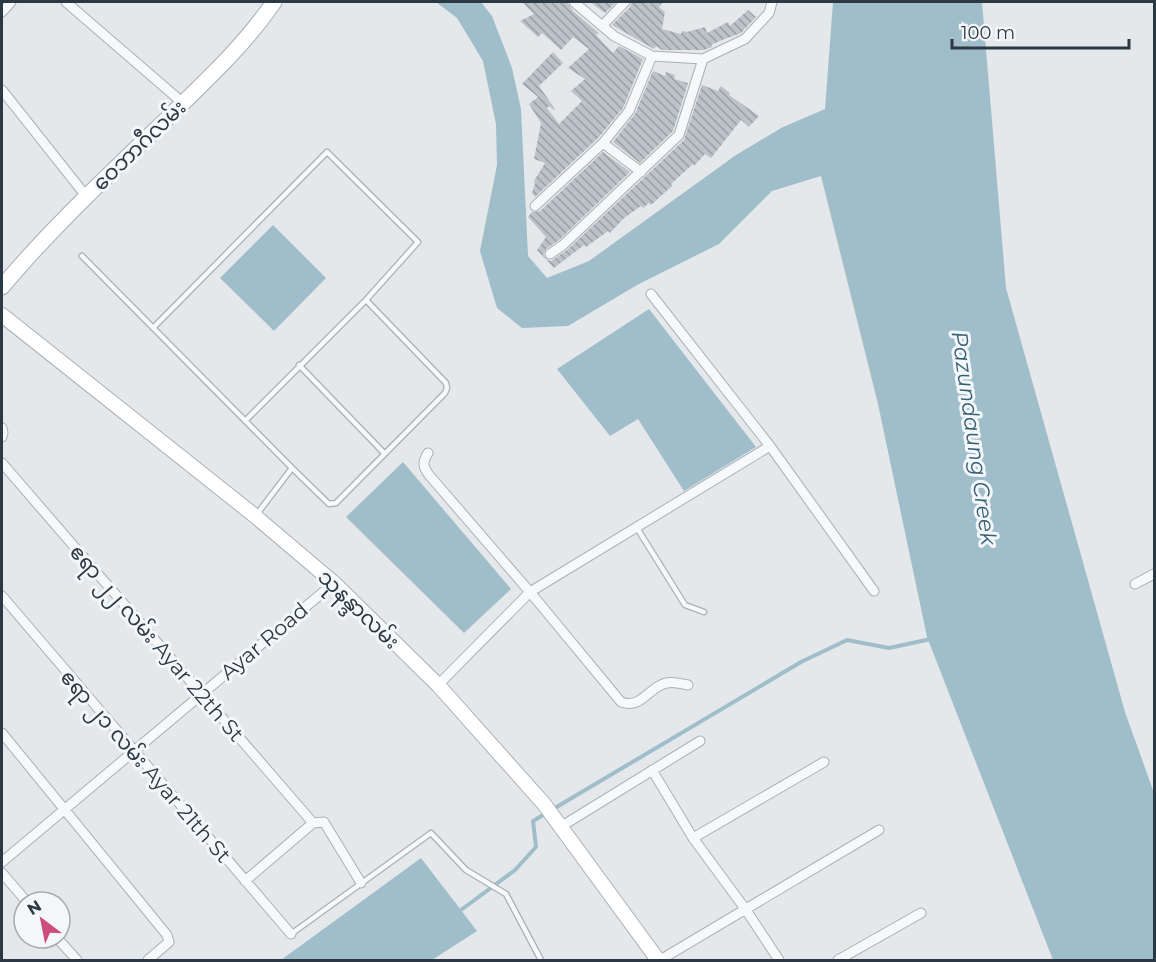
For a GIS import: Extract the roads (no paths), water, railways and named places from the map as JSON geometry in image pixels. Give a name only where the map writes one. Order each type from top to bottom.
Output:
[{"type":"main road","name":"ဝေဘာဂီလမ်း","points":[[2,287],[24,260],[86,196],[234,52],[274,2]]},
{"type":"main road","name":"သုနန္ဒာလမ်း","points":[[2,315],[255,516],[334,582],[438,685],[562,826],[659,960]]},
{"type":"street","points":[[2,12],[11,2]]},
{"type":"street","points":[[66,2],[183,103]]},
{"type":"street","points":[[602,26],[625,2]]},
{"type":"street","points":[[580,3],[614,36],[652,56],[703,59],[745,39],[770,13],[772,2]]},
{"type":"street","points":[[535,206],[603,143],[629,111],[652,56]]},
{"type":"street","points":[[550,254],[679,135],[703,59]]},
{"type":"street","points":[[2,90],[86,196]]},
{"type":"street","points":[[603,143],[641,172]]},
{"type":"street","points":[[651,294],[770,446],[874,591]]},
{"type":"street","points":[[2,429],[2,437]]},
{"type":"street","points":[[438,685],[530,592],[770,446]]},
{"type":"street","points":[[428,453],[423,460],[423,468],[621,702],[637,703],[659,685],[672,682],[688,685]]},
{"type":"street","name":"ဧရာ ၂၂ လမ်း Ayar 22th St","points":[[2,463],[313,824],[324,822],[361,882]]},
{"type":"street","points":[[1135,584],[1155,574]]},
{"type":"street","name":"Ayar Road","points":[[2,862],[132,750],[334,582]]},
{"type":"street","name":"ဧရာ ၂၁ လမ်း Ayar 21th St","points":[[2,596],[291,934]]},
{"type":"street","points":[[2,733],[167,935],[169,942],[148,960]]},
{"type":"street","points":[[562,826],[700,741]]},
{"type":"street","points":[[693,838],[824,762]]},
{"type":"street","points":[[652,770],[693,838],[746,910],[779,960]]},
{"type":"street","points":[[244,881],[313,824]]},
{"type":"street","points":[[659,960],[879,830]]},
{"type":"street","points":[[2,873],[17,890]]},
{"type":"street","points":[[838,960],[921,914]]},
{"type":"lane","points":[[153,328],[327,152],[418,242],[366,300],[245,421]]},
{"type":"lane","points":[[82,256],[329,504],[336,503],[445,393],[447,388],[446,384],[366,300]]},
{"type":"lane","points":[[299,365],[384,453]]},
{"type":"lane","points":[[255,516],[292,468]]},
{"type":"lane","points":[[637,527],[685,605],[704,612]]},
{"type":"lane","points":[[291,934],[430,833],[466,870],[506,894],[541,960]]},
{"type":"water","name":"Pazundaung Creek","points":[[436,2],[481,2],[492,16],[512,68],[521,109],[528,256],[547,278],[589,261],[736,155],[783,127],[825,109],[833,2],[982,2],[1006,288],[1125,712],[1154,793],[1154,960],[1053,960],[927,637],[878,404],[821,176],[772,191],[719,244],[637,285],[568,326],[522,328],[497,308],[480,251],[497,165],[496,124],[483,61],[457,18]]},
{"type":"water","points":[[273,225],[326,278],[274,331],[220,278]]},
{"type":"water","points":[[649,309],[756,447],[684,491],[638,419],[610,436],[557,369]]},
{"type":"water","points":[[403,462],[511,589],[464,633],[346,517]]},
{"type":"water","points":[[421,858],[477,931],[432,960],[281,960]]},
{"type":"waterway","points":[[461,910],[515,870],[536,847],[533,821],[801,662],[847,640],[889,648],[931,639]]}]
